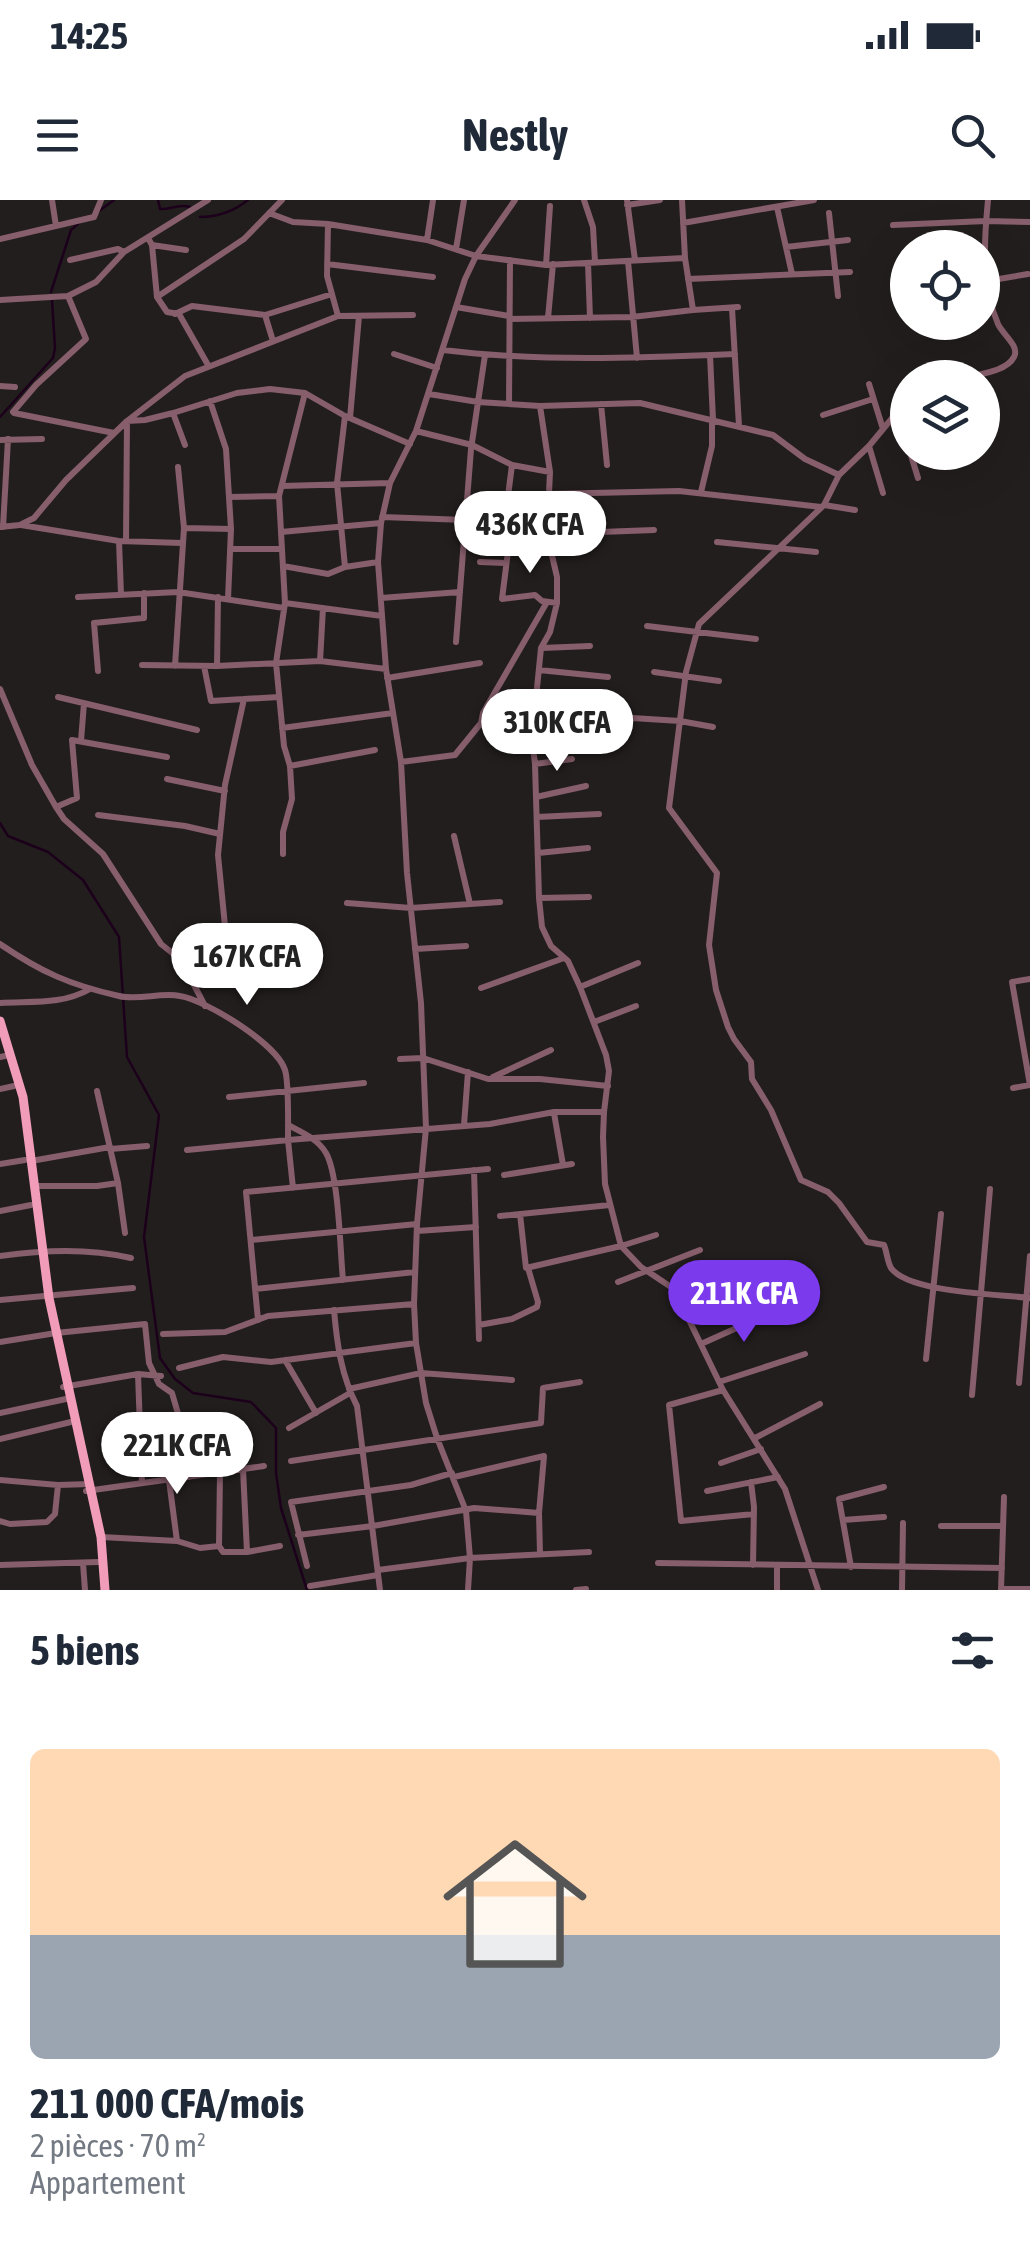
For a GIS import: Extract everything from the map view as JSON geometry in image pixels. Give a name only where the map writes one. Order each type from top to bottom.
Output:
[{"type":"main road","points":[[0,1022],[23,1097],[31,1205],[45,1295],[88,1487],[102,1590]]},
{"type":"main road","points":[[0,1042],[14,1086],[34,1186],[39,1251]]},
{"type":"main road","points":[[66,1386],[71,1422],[102,1537],[102,1590]]},
{"type":"street","points":[[52,200],[56,226]]},
{"type":"street","points":[[0,239],[94,217],[101,200]]},
{"type":"street","points":[[0,300],[68,296],[96,282],[124,252],[150,242],[208,200]]},
{"type":"street","points":[[157,297],[244,239],[282,200]]},
{"type":"street","points":[[428,240],[433,200]]},
{"type":"street","points":[[456,249],[464,200]]},
{"type":"street","points":[[468,1590],[466,1511],[426,1403],[416,1343],[417,1227],[426,1128],[423,1058],[401,762],[386,673],[378,562],[390,482],[416,431],[465,279],[476,256],[515,200]]},
{"type":"street","points":[[584,200],[593,227],[590,318]]},
{"type":"street","points":[[637,358],[627,202],[660,200]]},
{"type":"street","points":[[682,200],[693,310]]},
{"type":"street","points":[[683,223],[814,200]]},
{"type":"street","points":[[985,230],[988,200]]},
{"type":"street","points":[[548,318],[550,206]]},
{"type":"street","points":[[777,206],[792,274]]},
{"type":"street","points":[[270,213],[293,222],[428,240],[476,256],[510,260],[550,264],[685,258]]},
{"type":"street","points":[[829,213],[838,296]]},
{"type":"street","points":[[893,225],[1030,222]]},
{"type":"street","points":[[328,224],[327,276],[338,316]]},
{"type":"street","points":[[786,247],[848,240]]},
{"type":"street","points":[[150,242],[186,250]]},
{"type":"street","points":[[150,242],[157,297],[167,312],[179,314],[209,365]]},
{"type":"street","points":[[70,260],[118,249],[124,252]]},
{"type":"street","points":[[510,260],[510,404]]},
{"type":"street","points":[[327,264],[433,277]]},
{"type":"street","points":[[688,278],[850,272]]},
{"type":"street","points":[[1000,279],[1028,274]]},
{"type":"street","points":[[175,314],[192,306],[265,315],[332,294]]},
{"type":"street","points":[[68,296],[86,339],[12,412],[114,433]]},
{"type":"street","points":[[456,307],[510,318],[632,317],[735,308],[740,426]]},
{"type":"street","points":[[20,525],[34,518],[66,480],[127,421],[184,376],[338,316],[413,314]]},
{"type":"street","points":[[265,315],[273,341]]},
{"type":"street","points":[[345,567],[336,482],[360,316]]},
{"type":"street","points":[[1000,327],[1016,352],[1000,368]]},
{"type":"street","points":[[443,350],[485,355],[637,358],[735,354]]},
{"type":"street","points":[[394,354],[437,368]]},
{"type":"street","points":[[456,642],[472,445],[485,355]]},
{"type":"street","points":[[700,493],[712,446],[710,355]]},
{"type":"street","points":[[869,384],[883,429]]},
{"type":"street","points":[[0,386],[16,387]]},
{"type":"street","points":[[127,421],[173,413],[237,393],[270,389],[305,393],[410,444]]},
{"type":"street","points":[[283,854],[283,832],[292,799],[276,663],[285,605],[280,496],[305,393]]},
{"type":"street","points":[[428,394],[540,406],[640,403],[773,434],[805,459],[839,476]]},
{"type":"street","points":[[822,415],[874,399]]},
{"type":"street","points":[[210,402],[226,449],[231,529],[228,598]]},
{"type":"street","points":[[601,404],[606,465]]},
{"type":"street","points":[[540,406],[550,472],[548,534],[558,603],[541,648],[532,738],[542,927],[551,946],[568,962],[606,1055],[606,1184],[621,1246],[646,1271],[674,1289],[723,1390],[785,1489],[818,1590]]},
{"type":"street","points":[[173,413],[185,445]]},
{"type":"street","points":[[890,420],[839,476],[823,506],[700,624],[685,676],[670,808],[718,873],[709,946],[716,990],[728,1027],[751,1062],[752,1079],[771,1110],[800,1180],[828,1192],[867,1242],[884,1245],[892,1269],[900,1276],[923,1287],[1028,1297]]},
{"type":"street","points":[[121,594],[127,421]]},
{"type":"street","points":[[416,431],[472,445],[512,466],[550,472]]},
{"type":"street","points":[[42,439],[4,440],[2,527],[20,525],[122,541],[182,543]]},
{"type":"street","points":[[869,446],[883,493]]},
{"type":"street","points":[[512,466],[502,599],[534,595],[558,603]]},
{"type":"street","points":[[175,666],[184,528],[178,467]]},
{"type":"street","points":[[916,470],[918,478]]},
{"type":"street","points":[[282,486],[390,482]]},
{"type":"street","points":[[549,494],[679,490],[855,510]]},
{"type":"street","points":[[229,497],[280,496]]},
{"type":"street","points":[[281,532],[382,520],[466,520],[548,534],[654,530]]},
{"type":"street","points":[[184,528],[231,529]]},
{"type":"street","points":[[716,542],[816,552]]},
{"type":"street","points":[[230,549],[282,549]]},
{"type":"street","points":[[283,566],[328,574],[378,562]]},
{"type":"street","points":[[480,562],[506,564]]},
{"type":"street","points":[[78,597],[178,592],[382,616]]},
{"type":"street","points":[[381,598],[460,592]]},
{"type":"street","points":[[98,670],[94,623],[144,618],[144,594]]},
{"type":"street","points":[[217,666],[218,597]]},
{"type":"street","points":[[401,762],[454,754],[481,722],[547,602]]},
{"type":"street","points":[[320,661],[323,608]]},
{"type":"street","points":[[647,626],[756,639]]},
{"type":"street","points":[[541,648],[590,646]]},
{"type":"street","points":[[142,666],[320,661],[386,673],[480,663]]},
{"type":"street","points":[[204,666],[211,701],[279,697]]},
{"type":"street","points":[[539,670],[608,677]]},
{"type":"street","points":[[654,672],[719,680]]},
{"type":"street","points":[[0,689],[32,765],[64,820],[104,854],[161,944],[181,960],[205,1006]]},
{"type":"street","points":[[58,696],[197,730]]},
{"type":"street","points":[[176,954],[195,938],[224,926],[220,834],[244,699]]},
{"type":"street","points":[[81,741],[84,703]]},
{"type":"street","points":[[282,728],[393,713]]},
{"type":"street","points":[[632,718],[713,727]]},
{"type":"street","points":[[56,807],[77,798],[72,740],[167,757]]},
{"type":"street","points":[[290,766],[375,750]]},
{"type":"street","points":[[536,764],[572,760]]},
{"type":"street","points":[[167,779],[225,791]]},
{"type":"street","points":[[536,797],[586,786]]},
{"type":"street","points":[[537,817],[599,814]]},
{"type":"street","points":[[98,815],[220,834]]},
{"type":"street","points":[[454,836],[470,904]]},
{"type":"street","points":[[538,854],[588,848]]},
{"type":"street","points":[[539,898],[589,898]]},
{"type":"street","points":[[348,903],[411,908],[500,902]]},
{"type":"street","points":[[0,944],[34,967],[72,984],[124,998],[180,996],[248,1029],[285,1070],[293,1188]]},
{"type":"street","points":[[415,949],[466,946]]},
{"type":"street","points":[[481,988],[564,958]]},
{"type":"street","points":[[580,987],[638,962]]},
{"type":"street","points":[[1012,1088],[1030,1085],[1012,982],[1030,979]]},
{"type":"street","points":[[0,1003],[74,998],[90,989]]},
{"type":"street","points":[[594,1022],[636,1006]]},
{"type":"street","points":[[488,1079],[551,1050]]},
{"type":"street","points":[[400,1059],[423,1058],[488,1079],[540,1078],[608,1086]]},
{"type":"street","points":[[464,1126],[468,1072]]},
{"type":"street","points":[[229,1097],[364,1084]]},
{"type":"street","points":[[0,1088],[14,1086]]},
{"type":"street","points":[[97,1091],[125,1233]]},
{"type":"street","points":[[188,1150],[490,1124],[554,1112],[604,1112]]},
{"type":"street","points":[[504,1175],[568,1165],[554,1112]]},
{"type":"street","points":[[288,1125],[310,1138],[328,1156],[342,1280]]},
{"type":"street","points":[[0,1164],[147,1146]]},
{"type":"street","points":[[258,1320],[246,1192],[488,1169]]},
{"type":"street","points":[[474,1170],[479,1338]]},
{"type":"street","points":[[34,1186],[118,1183]]},
{"type":"street","points":[[972,1395],[990,1189]]},
{"type":"street","points":[[0,1211],[31,1205]]},
{"type":"street","points":[[500,1216],[610,1205]]},
{"type":"street","points":[[479,1325],[512,1319],[537,1307],[524,1264],[520,1214]]},
{"type":"street","points":[[926,1359],[941,1214]]},
{"type":"street","points":[[251,1240],[417,1227],[476,1227]]},
{"type":"street","points":[[528,1268],[656,1235]]},
{"type":"street","points":[[618,1282],[700,1250]]},
{"type":"street","points":[[0,1256],[39,1251],[100,1251],[131,1258]]},
{"type":"street","points":[[1019,1383],[1030,1256]]},
{"type":"street","points":[[255,1288],[415,1272]]},
{"type":"street","points":[[680,1300],[737,1277]]},
{"type":"street","points":[[0,1300],[134,1288]]},
{"type":"street","points":[[163,1334],[226,1332],[268,1316],[414,1304]]},
{"type":"street","points":[[334,1310],[338,1353],[357,1406],[380,1590]]},
{"type":"street","points":[[701,1344],[772,1312]]},
{"type":"street","points":[[0,1342],[145,1324],[149,1363],[159,1384],[172,1393],[179,1417],[188,1477]]},
{"type":"street","points":[[178,1368],[223,1357],[271,1362],[416,1343]]},
{"type":"street","points":[[719,1382],[806,1354]]},
{"type":"street","points":[[285,1360],[316,1413]]},
{"type":"street","points":[[289,1428],[350,1391],[421,1373],[512,1380]]},
{"type":"street","points":[[66,1386],[138,1374],[158,1376]]},
{"type":"street","points":[[138,1374],[142,1483]]},
{"type":"street","points":[[291,1461],[542,1424],[543,1388],[580,1382]]},
{"type":"street","points":[[723,1390],[669,1405],[681,1520],[754,1514]]},
{"type":"street","points":[[0,1413],[66,1399]]},
{"type":"street","points":[[755,1438],[820,1404]]},
{"type":"street","points":[[0,1439],[71,1422]]},
{"type":"street","points":[[721,1463],[761,1449]]},
{"type":"street","points":[[307,1566],[291,1502],[411,1486],[544,1456],[540,1554]]},
{"type":"street","points":[[0,1480],[88,1487],[264,1466]]},
{"type":"street","points":[[243,1469],[247,1552]]},
{"type":"street","points":[[220,1473],[219,1546],[223,1552],[280,1546]]},
{"type":"street","points":[[708,1490],[778,1477]]},
{"type":"street","points":[[170,1480],[177,1541]]},
{"type":"street","points":[[751,1482],[753,1565]]},
{"type":"street","points":[[0,1521],[46,1522],[55,1514],[58,1486]]},
{"type":"street","points":[[850,1567],[839,1499],[884,1487]]},
{"type":"street","points":[[1004,1496],[1002,1590],[1030,1589]]},
{"type":"street","points":[[298,1536],[474,1508],[540,1513]]},
{"type":"street","points":[[843,1520],[884,1517]]},
{"type":"street","points":[[902,1590],[903,1523]]},
{"type":"street","points":[[941,1526],[1003,1526]]},
{"type":"street","points":[[102,1537],[177,1541],[200,1548],[219,1546]]},
{"type":"street","points":[[310,1586],[470,1558],[589,1552]]},
{"type":"street","points":[[0,1565],[98,1562]]},
{"type":"street","points":[[84,1563],[84,1590]]},
{"type":"street","points":[[658,1563],[1002,1568]]},
{"type":"street","points":[[777,1590],[778,1566]]},
{"type":"street","points":[[576,1590],[586,1589]]},
{"type":"waterway","points":[[99,211],[114,200]]},
{"type":"waterway","points":[[158,200],[160,209],[190,207]]},
{"type":"waterway","points":[[200,217],[226,213],[248,200]]},
{"type":"waterway","points":[[51,292],[71,230],[80,222]]},
{"type":"waterway","points":[[0,417],[53,358],[52,300]]},
{"type":"waterway","points":[[0,823],[8,836],[48,852],[83,880],[119,937],[127,1057],[159,1115],[144,1237],[160,1358],[175,1379],[193,1393],[251,1402],[276,1428],[281,1508],[307,1590]]}]
